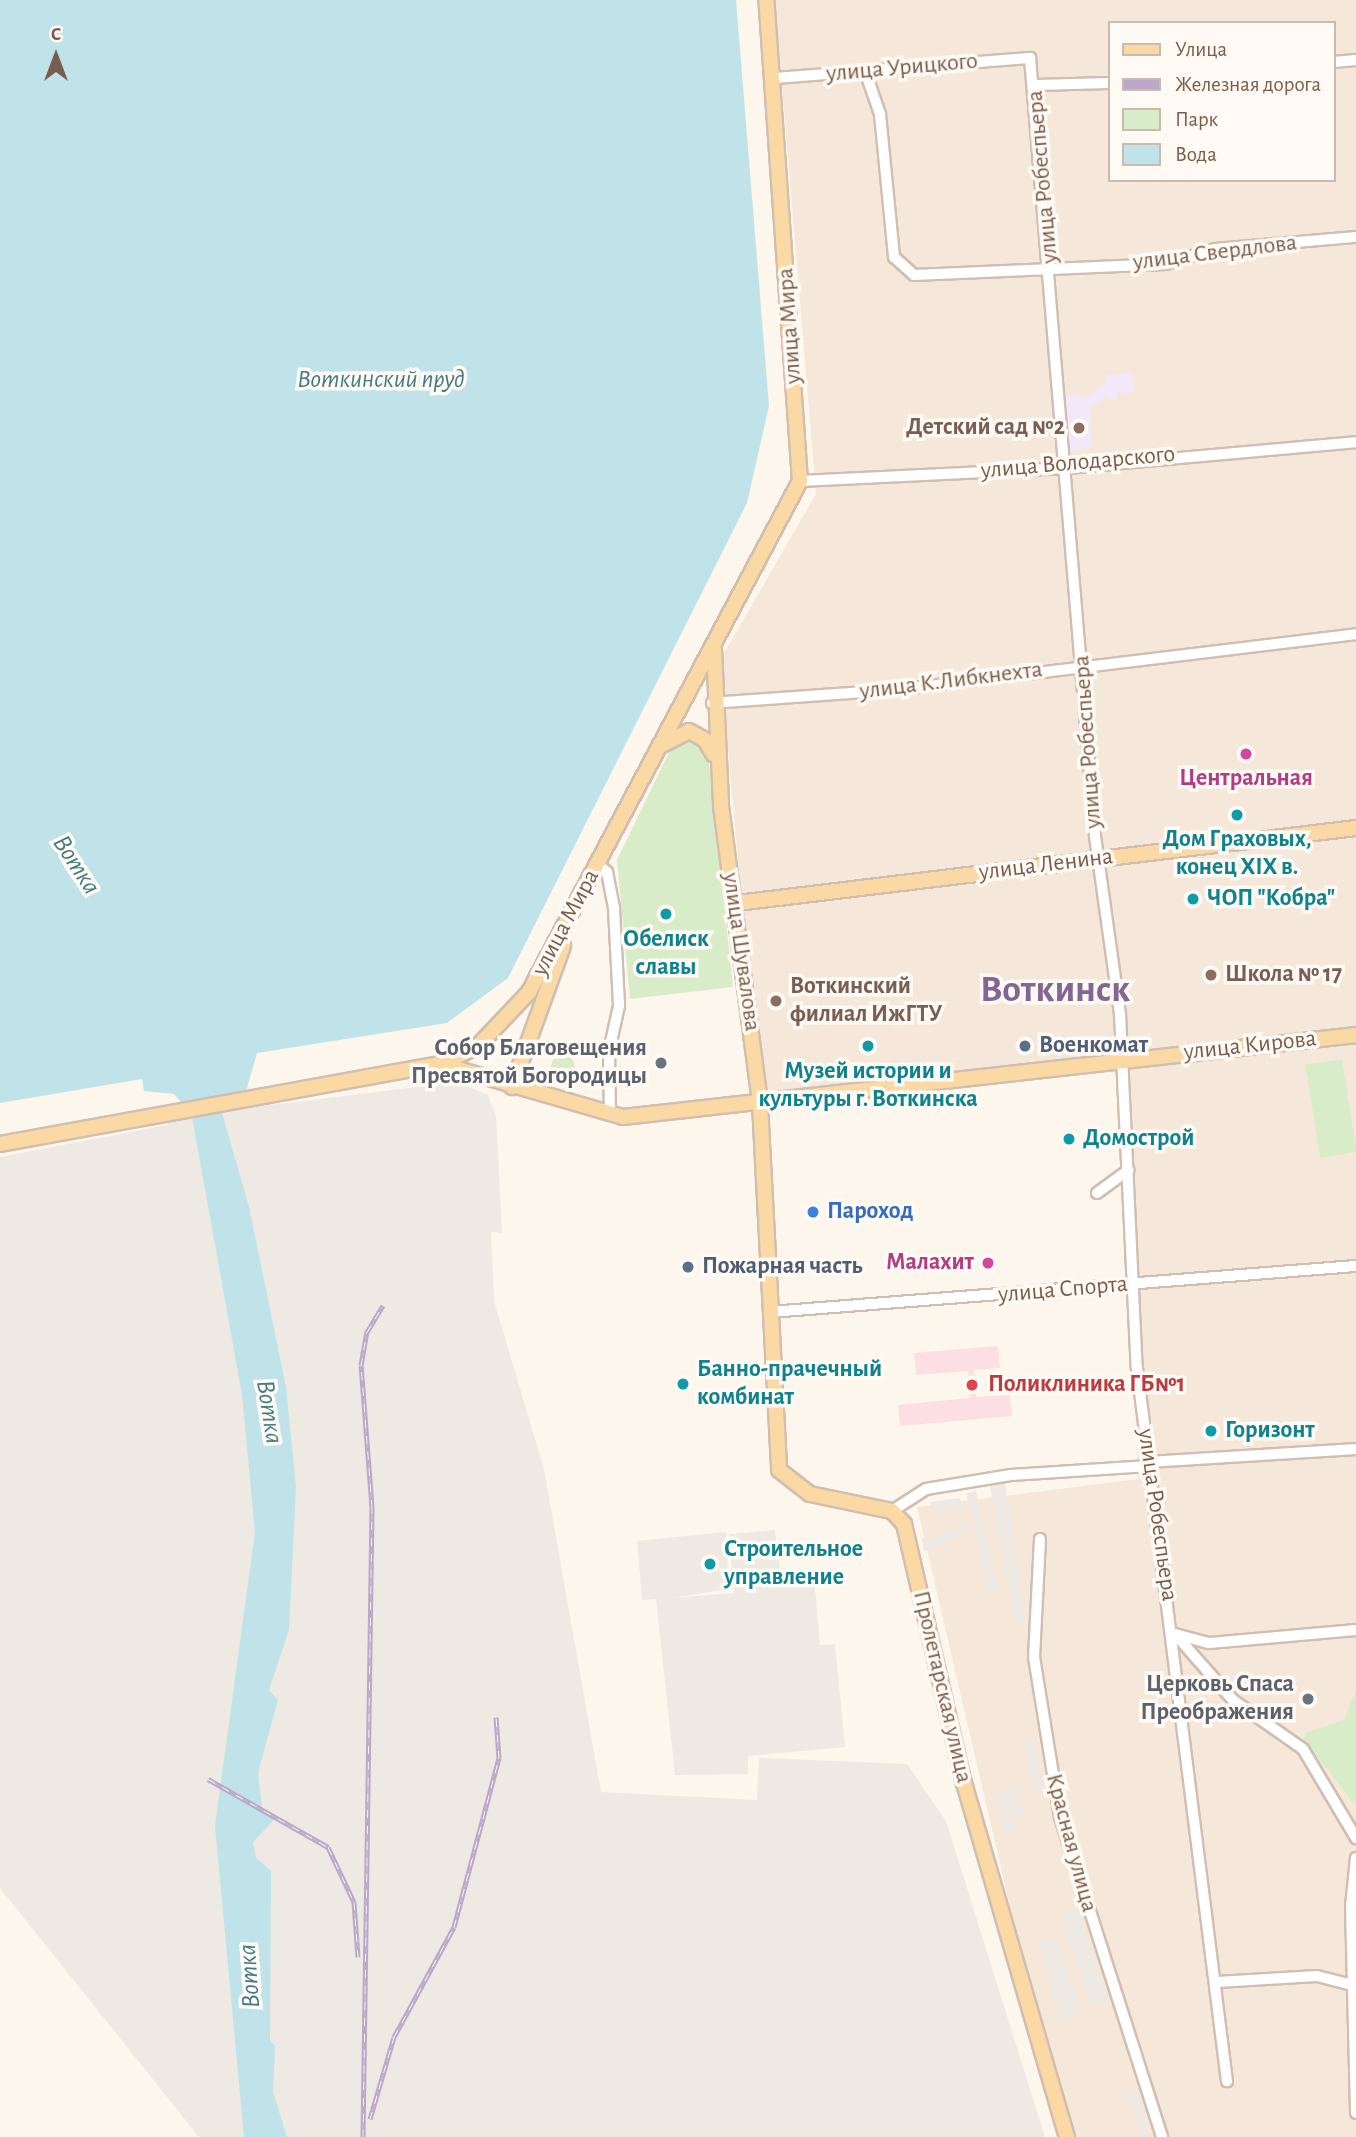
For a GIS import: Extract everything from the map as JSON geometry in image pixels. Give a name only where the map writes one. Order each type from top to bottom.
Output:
[{"type":"main road","name":"улица Мира","points":[[442,1064],[478,1046],[518,1007],[579,902],[717,630],[800,481],[774,78],[766,0]]},
{"type":"main road","name":"улица Мира","points":[[716,760],[712,704],[717,630]]},
{"type":"main road","points":[[656,751],[689,731],[705,740],[716,760]]},
{"type":"main road","name":"улица Шувалова","points":[[716,760],[737,903],[760,1104],[770,1312]]},
{"type":"main road","name":"улица Ленина","points":[[737,903],[1356,828]]},
{"type":"main road","points":[[512,1087],[579,902]]},
{"type":"main road","name":"улица Кирова","points":[[442,1064],[610,1115],[760,1104],[1356,1035]]},
{"type":"main road","points":[[0,1144],[442,1064]]},
{"type":"main road","points":[[770,1312],[779,1470],[810,1494],[892,1511]]},
{"type":"main road","name":"Пролетарская улица","points":[[892,1511],[905,1527],[964,1783],[1067,2137]]},
{"type":"street","name":"улица Урицкого","points":[[774,78],[1030,58]]},
{"type":"street","name":"улица Робеспьера","points":[[1030,58],[1036,85],[1098,859],[1123,1060],[1131,1284],[1149,1464],[1175,1633],[1227,2081]]},
{"type":"street","points":[[1335,62],[1356,60]]},
{"type":"street","name":"улица Свердлова","points":[[864,71],[880,114],[892,247],[900,266],[926,275],[1051,267],[1166,264],[1214,249],[1356,237]]},
{"type":"street","points":[[1036,85],[1108,83]]},
{"type":"street","name":"улица Володарского","points":[[800,481],[1067,468],[1356,442]]},
{"type":"street","name":"улица К.Либкнехта","points":[[712,704],[895,690],[1356,634]]},
{"type":"street","points":[[597,864],[607,872],[614,909],[620,1006],[609,1051],[610,1115]]},
{"type":"street","points":[[1097,1193],[1129,1170]]},
{"type":"street","name":"улица Спорта","points":[[770,1312],[1356,1266]]},
{"type":"street","points":[[892,1511],[926,1489],[1011,1475],[1356,1449]]},
{"type":"street","name":"Красная улица","points":[[1040,1539],[1034,1657],[1060,1817],[1162,2137]]},
{"type":"street","points":[[1175,1633],[1209,1643],[1356,1630]]},
{"type":"street","name":"улица Робеспьера","points":[[1175,1633],[1233,1700],[1303,1749],[1356,1838]]},
{"type":"street","points":[[1356,1858],[1351,1906],[1356,1986],[1356,2113]]},
{"type":"street","points":[[1217,1982],[1317,1976],[1356,1986]]},
{"type":"shaded area","points":[[775,0],[1356,0],[1356,2137],[1076,2137],[1020,1950],[917,1507],[1138,1479],[1123,1060],[760,1104],[720,660],[816,494]]},
{"type":"shaded area","name":"Детский сад №2","points":[[1131,373],[1135,392],[1117,393],[1118,399],[1108,401],[1107,395],[1089,409],[1092,447],[1070,451],[1065,395],[1087,397],[1105,383],[1105,375]]},
{"type":"shaded area","points":[[457,1082],[488,1095],[496,1116],[502,1233],[491,1232],[494,1301],[544,1469],[601,1792],[757,1800],[759,1758],[907,1764],[946,1821],[1045,2137],[199,2137],[0,1888],[0,1157],[167,1125],[178,1113],[226,1105],[245,1108]]},
{"type":"shaded area","name":"Поликлиника ГБ№1","points":[[998,1346],[1000,1368],[974,1370],[976,1397],[1010,1395],[1012,1416],[900,1426],[898,1405],[970,1398],[968,1371],[916,1375],[914,1353]]},
{"type":"shaded area","points":[[1005,1484],[1027,1620],[1015,1623],[990,1486]]},
{"type":"shaded area","points":[[976,1491],[998,1588],[989,1591],[966,1493]]},
{"type":"shaded area","points":[[960,1498],[963,1510],[934,1513],[930,1502]]},
{"type":"shaded area","points":[[959,1524],[967,1524],[968,1533],[924,1552],[922,1539],[958,1530]]},
{"type":"shaded area","points":[[775,1530],[781,1578],[814,1576],[820,1645],[835,1644],[845,1747],[748,1756],[748,1774],[675,1775],[656,1599],[642,1600],[637,1541],[726,1532],[729,1589],[672,1598],[734,1593],[729,1534]]},
{"type":"shaded area","points":[[1037,1741],[1044,1794],[1034,1795],[1024,1742]]},
{"type":"shaded area","points":[[1019,1788],[1026,1819],[1015,1821],[1017,1831],[1004,1833],[997,1792]]},
{"type":"shaded area","points":[[1078,1908],[1110,2000],[1093,2006],[1061,1914]]},
{"type":"shaded area","points":[[1057,1937],[1081,2014],[1062,2020],[1038,1943]]},
{"type":"shaded area","points":[[1138,2091],[1151,2134],[1141,2135],[1125,2095]]},
{"type":"green space","points":[[694,736],[708,753],[733,987],[630,999],[617,860],[672,746]]},
{"type":"green space","points":[[563,1055],[572,1058],[575,1067],[572,1076],[563,1079],[554,1076],[551,1067],[554,1058]]},
{"type":"green space","points":[[1342,1059],[1356,1152],[1320,1158],[1305,1065]]},
{"type":"green space","points":[[1356,1690],[1356,1806],[1304,1740],[1305,1733],[1344,1720]]},
{"type":"water","name":"Воткинский пруд","points":[[0,0],[736,0],[769,406],[747,503],[508,978],[447,1023],[257,1053],[246,1091],[181,1102],[174,1094],[144,1091],[142,1079],[0,1103]]},
{"type":"water","name":"Вотка","points":[[220,1106],[249,1207],[286,1387],[296,1487],[289,1630],[269,1690],[278,1700],[258,1773],[262,1808],[274,1820],[253,1842],[256,1858],[271,1871],[270,2041],[275,2046],[273,2092],[287,2137],[244,2137],[215,1826],[255,1532],[242,1395],[191,1111]]},
{"type":"railway","points":[[363,2137],[372,1507],[361,1365],[367,1332],[383,1305]]},
{"type":"railway","points":[[370,2119],[394,2037],[454,1927],[499,1758],[496,1717]]},
{"type":"railway","points":[[208,1779],[328,1847],[354,1902],[358,1957]]},
{"type":"place","name":"Детский сад №2","points":[[1079,428]]},
{"type":"place","name":"Центральная","points":[[1246,754]]},
{"type":"place","name":"Дом Граховых, конец XIX в.","points":[[1237,815]]},
{"type":"place","name":"ЧОП \"Кобра\"","points":[[1193,899]]},
{"type":"place","name":"Обелиск славы","points":[[666,914]]},
{"type":"place","name":"Школа № 17","points":[[1211,975]]},
{"type":"place","name":"Воткинский филиал ИжГТУ","points":[[776,1001]]},
{"type":"place","name":"Музей истории и культуры г. Воткинска","points":[[868,1046]]},
{"type":"place","name":"Военкомат","points":[[1025,1046]]},
{"type":"place","name":"Собор Благовещения Пресвятой Богородицы","points":[[661,1063]]},
{"type":"place","name":"Домострой","points":[[1069,1139]]},
{"type":"place","name":"Пароход","points":[[813,1212]]},
{"type":"place","name":"Малахит","points":[[988,1263]]},
{"type":"place","name":"Пожарная часть","points":[[688,1267]]},
{"type":"place","name":"Банно-прачечный комбинат","points":[[683,1384]]},
{"type":"place","name":"Поликлиника ГБ№1","points":[[972,1385]]},
{"type":"place","name":"Горизонт","points":[[1211,1431]]},
{"type":"place","name":"Строительное управление","points":[[710,1564]]},
{"type":"place","name":"Церковь Спаса Преображения","points":[[1308,1699]]},
{"type":"district","name":"Воткинск","points":[[1055,991]]}]
